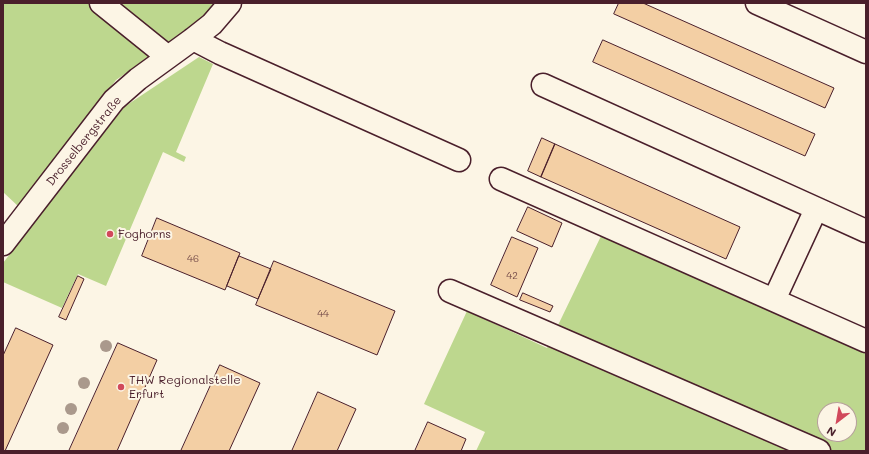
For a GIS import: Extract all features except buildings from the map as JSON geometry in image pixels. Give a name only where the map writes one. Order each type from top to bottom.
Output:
[{"type":"street","points":[[101,3],[168,57]]},
{"type":"street","name":"Drosselbergstraße","points":[[3,244],[114,100],[138,78],[212,24],[230,3]]},
{"type":"street","points":[[757,3],[866,52]]},
{"type":"street","points":[[193,39],[220,53],[459,160]]},
{"type":"street","points":[[543,85],[866,231]]},
{"type":"street","points":[[501,179],[866,341]]},
{"type":"street","points":[[774,300],[816,209]]},
{"type":"street","points":[[450,291],[819,451]]},
{"type":"green space","points":[[3,3],[217,3],[196,25],[116,80],[19,207],[3,192]]},
{"type":"green space","points":[[199,57],[213,64],[176,152],[186,157],[184,162],[163,152],[106,286],[78,274],[62,308],[3,282],[3,263],[124,107]]},
{"type":"green space","points":[[602,234],[866,350],[866,451],[476,451],[485,432],[424,404],[467,311],[547,348]]},
{"type":"place","name":"Foghorns","points":[[110,234]]},
{"type":"place","name":"THW Regionalstelle Erfurt","points":[[121,387]]}]
